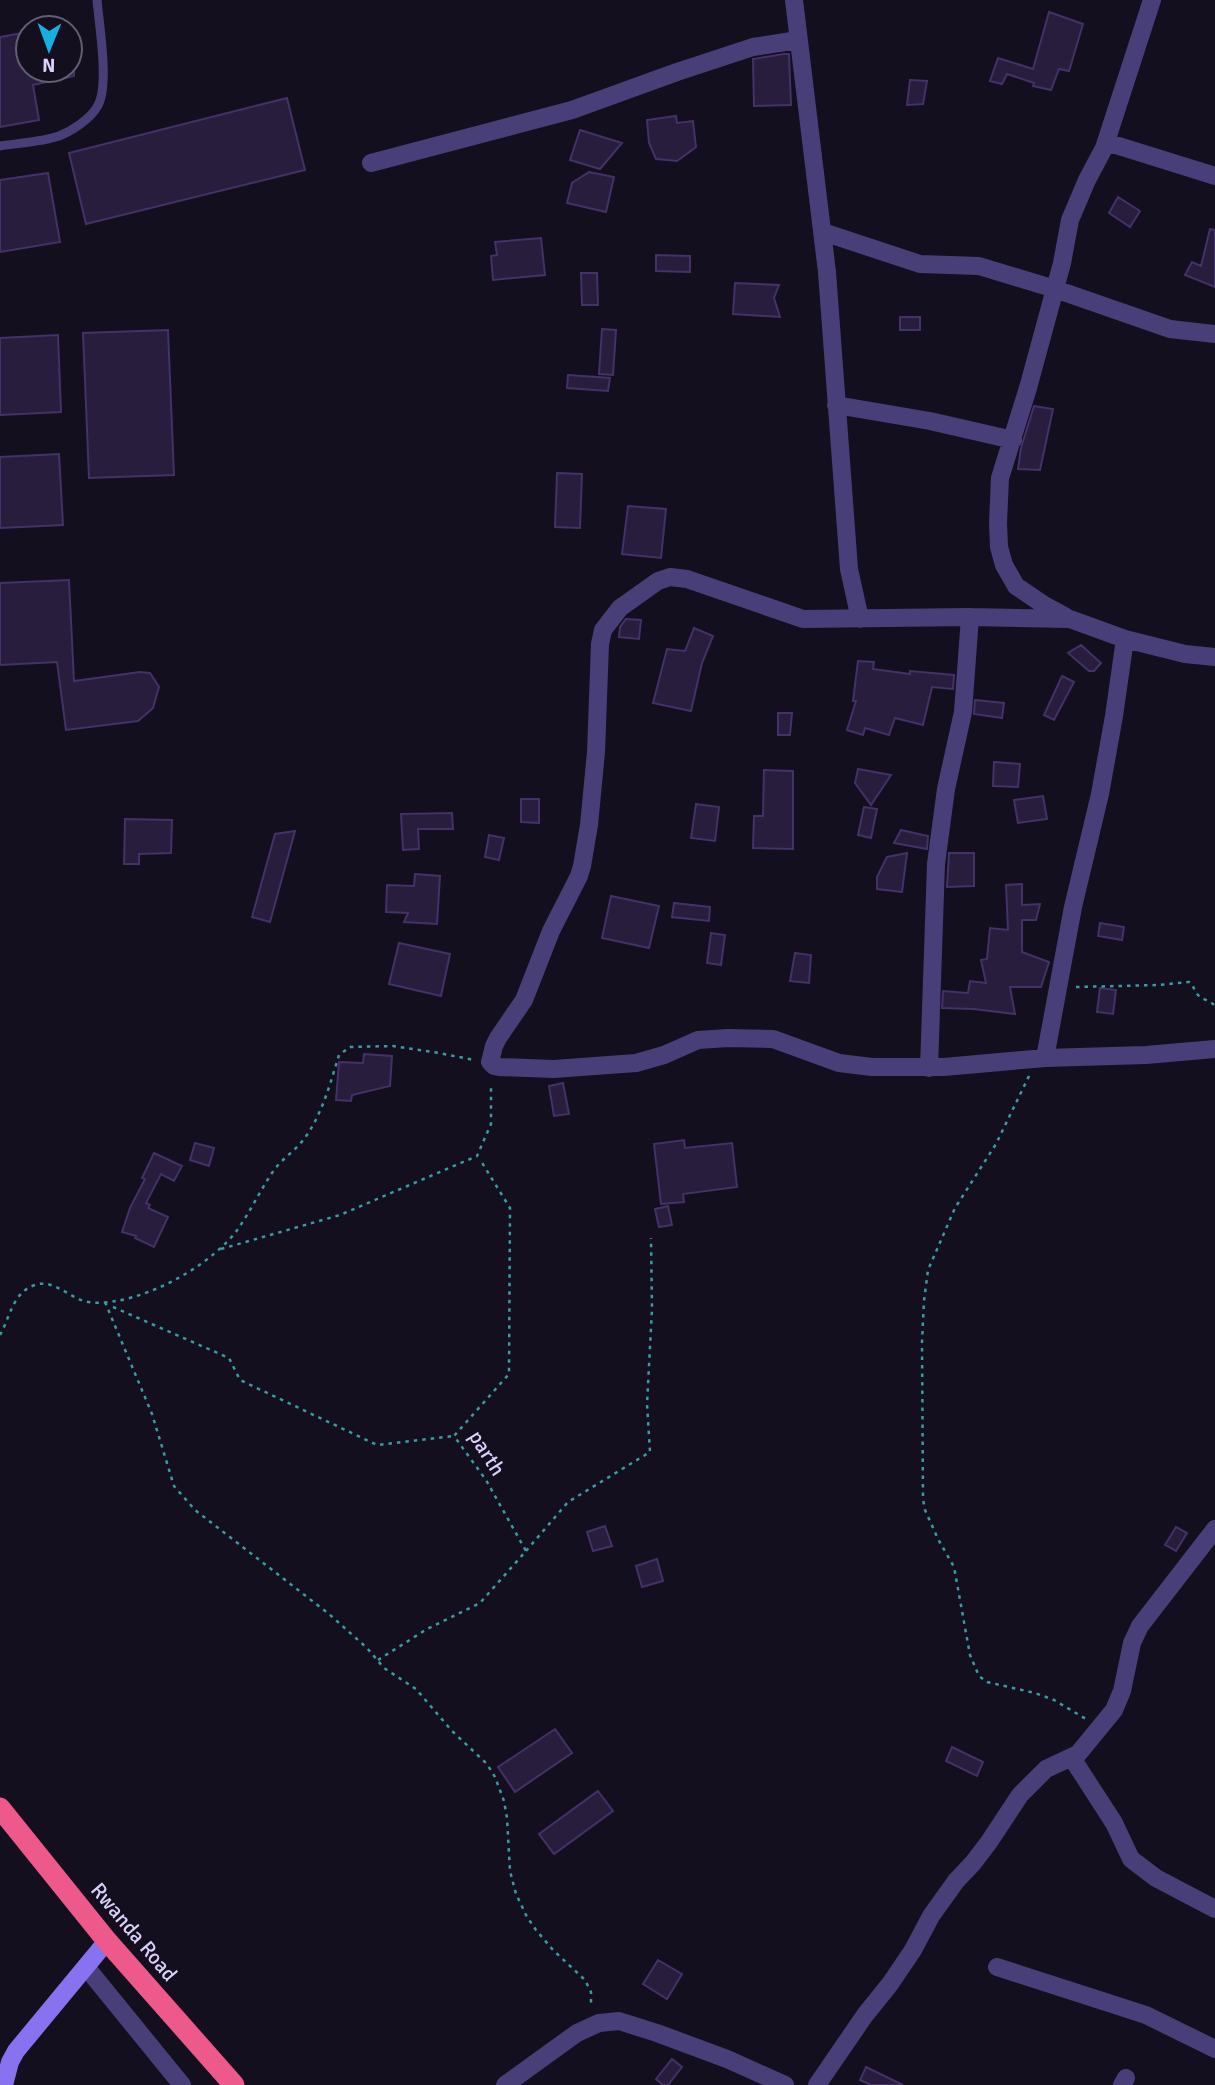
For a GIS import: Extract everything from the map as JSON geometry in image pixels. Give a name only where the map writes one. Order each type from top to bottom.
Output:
[{"type":"highway","name":"Rwanda Road","points":[[0,1808],[107,1941],[234,2085]]},
{"type":"street","points":[[794,0],[823,232],[849,569],[860,619]]},
{"type":"street","points":[[1152,0],[1106,142],[1070,220],[1055,289],[1000,478],[999,547],[1004,565],[1016,586],[1070,619],[1125,639],[1185,654],[1215,657]]},
{"type":"street","points":[[371,163],[572,110],[753,47],[798,40]]},
{"type":"street","points":[[1106,142],[1215,176]]},
{"type":"street","points":[[823,232],[919,264],[979,266],[1170,329],[1215,334]]},
{"type":"street","points":[[836,405],[930,421],[1013,440]]},
{"type":"street","points":[[1070,619],[803,619],[678,577],[659,581],[620,608],[603,630],[600,644],[596,752],[582,866],[551,931],[524,1000],[498,1038],[490,1062],[499,1067],[554,1069],[620,1065],[654,1059],[698,1040],[752,1037],[773,1039],[827,1059],[855,1066],[929,1068],[1215,1049]]},
{"type":"street","points":[[1011,618],[1016,586]]},
{"type":"street","points":[[929,1068],[936,864],[946,789],[963,712],[970,617]]},
{"type":"street","points":[[1041,1059],[1100,794],[1125,639]]},
{"type":"street","points":[[817,2085],[913,1950],[931,1916],[989,1842],[1020,1795],[1046,1769],[1072,1758],[1084,1748],[1101,1727],[1119,1701],[1132,1643],[1140,1626],[1215,1530]]},
{"type":"street","points":[[1072,1758],[1114,1823],[1131,1859],[1156,1878],[1215,1909]]},
{"type":"street","points":[[4,2085],[16,2051],[107,1941]]},
{"type":"street","points":[[997,1966],[1146,2015],[1215,2049]]},
{"type":"street","points":[[86,1967],[182,2085]]},
{"type":"street","points":[[505,2085],[577,2033],[610,2021],[627,2023],[727,2059],[785,2085]]},
{"type":"lane","points":[[0,146],[59,136],[82,123],[98,106],[103,85],[103,60],[97,0]]},
{"type":"path","points":[[1059,987],[1189,982],[1199,996],[1215,1006]]},
{"type":"path","points":[[0,1335],[11,1307],[31,1286],[47,1283],[89,1303],[119,1301],[154,1290],[221,1249],[239,1228],[276,1167],[304,1140],[322,1107],[339,1055],[344,1050],[350,1047],[393,1046],[490,1062],[491,1124],[477,1156],[340,1215],[221,1249]]},
{"type":"path","points":[[1041,1059],[996,1144],[955,1208],[929,1270],[922,1342],[923,1499],[938,1539],[954,1567],[970,1655],[979,1676],[987,1682],[1054,1700],[1101,1727]]},
{"type":"path","name":"parth","points":[[481,1161],[510,1208],[509,1374],[454,1436],[486,1480],[526,1551]]},
{"type":"path","points":[[378,1660],[427,1629],[480,1603],[568,1502],[650,1452],[647,1404],[652,1309],[651,1238]]},
{"type":"path","points":[[104,1303],[152,1414],[174,1486],[195,1510],[329,1614],[384,1668],[416,1689],[452,1731],[487,1764],[504,1801],[510,1871],[516,1894],[536,1930],[585,1980],[591,1992],[592,2003],[587,2028]]},
{"type":"path","points":[[113,1307],[229,1358],[240,1380],[377,1444],[454,1436]]},
{"type":"building","points":[[1049,12],[1083,24],[1069,71],[1059,69],[1051,90],[1033,86],[1034,83],[1007,74],[1002,84],[990,81],[998,58],[1033,69]]},
{"type":"building","points":[[14,34],[14,84],[38,84],[33,85],[39,120],[0,127],[0,37]]},
{"type":"building","points":[[789,54],[791,105],[754,106],[753,59]]},
{"type":"building","points":[[910,80],[927,81],[923,104],[907,105]]},
{"type":"building","points":[[287,98],[305,170],[86,224],[69,153]]},
{"type":"building","points":[[676,116],[677,123],[693,121],[696,147],[677,161],[656,159],[649,143],[647,120]]},
{"type":"building","points":[[580,130],[622,143],[600,169],[570,160]]},
{"type":"building","points":[[589,172],[614,177],[606,212],[567,203],[572,183]]},
{"type":"building","points":[[48,173],[60,242],[0,252],[0,180]]},
{"type":"building","points":[[1118,197],[1140,211],[1130,227],[1109,213]]},
{"type":"building","points":[[1210,229],[1215,230],[1215,287],[1185,275],[1192,262],[1201,266]]},
{"type":"building","points":[[541,238],[545,275],[493,280],[491,256],[497,255],[495,242]]},
{"type":"building","points":[[656,255],[690,256],[690,272],[656,271]]},
{"type":"building","points":[[581,273],[597,273],[598,305],[582,305]]},
{"type":"building","points":[[735,283],[779,285],[774,298],[780,317],[733,314]]},
{"type":"building","points":[[900,317],[920,317],[920,330],[900,330]]},
{"type":"building","points":[[602,329],[616,330],[613,375],[599,374]]},
{"type":"building","points":[[168,330],[174,475],[89,478],[83,333]]},
{"type":"building","points":[[58,335],[61,412],[0,415],[0,338]]},
{"type":"building","points":[[568,375],[610,378],[608,391],[567,388]]},
{"type":"building","points":[[1034,406],[1053,409],[1040,470],[1018,469],[1021,448]]},
{"type":"building","points":[[59,454],[63,525],[0,528],[0,457]]},
{"type":"building","points":[[557,473],[582,474],[580,528],[555,527]]},
{"type":"building","points":[[628,506],[666,509],[661,558],[622,554]]},
{"type":"building","points":[[69,580],[74,681],[150,673],[159,687],[153,708],[138,721],[66,730],[57,662],[0,665],[0,583]]},
{"type":"building","points":[[626,619],[641,620],[639,639],[619,637],[620,627]]},
{"type":"building","points":[[694,628],[713,636],[702,663],[691,711],[653,703],[667,649],[685,651]]},
{"type":"building","points":[[1081,645],[1101,663],[1094,671],[1089,671],[1068,653]]},
{"type":"building","points":[[858,661],[874,662],[873,669],[910,674],[910,671],[954,675],[953,689],[932,687],[923,725],[895,718],[889,735],[865,728],[863,735],[847,730],[856,701],[853,701]]},
{"type":"building","points":[[1062,676],[1074,682],[1054,720],[1044,715]]},
{"type":"building","points":[[975,700],[1004,703],[1002,718],[974,714]]},
{"type":"building","points":[[778,713],[792,713],[790,735],[778,735]]},
{"type":"building","points":[[994,762],[1020,764],[1018,787],[993,786]]},
{"type":"building","points":[[858,769],[891,775],[871,805],[855,783]]},
{"type":"building","points":[[764,770],[793,771],[793,849],[753,848],[754,816],[763,816]]},
{"type":"building","points":[[1043,796],[1047,819],[1018,823],[1014,800]]},
{"type":"building","points":[[521,799],[539,799],[539,823],[521,822]]},
{"type":"building","points":[[696,804],[719,807],[715,841],[691,838]]},
{"type":"building","points":[[864,807],[877,809],[871,838],[858,835]]},
{"type":"building","points":[[452,813],[453,829],[418,829],[419,849],[403,850],[401,814]]},
{"type":"building","points":[[125,819],[172,820],[171,853],[139,854],[139,864],[124,864]]},
{"type":"building","points":[[901,830],[928,836],[927,849],[894,843]]},
{"type":"building","points":[[295,831],[270,922],[252,917],[275,834]]},
{"type":"building","points":[[489,835],[504,838],[499,860],[485,857]]},
{"type":"building","points":[[907,853],[902,892],[877,889],[877,877],[887,857]]},
{"type":"building","points":[[949,853],[974,853],[974,886],[947,887]]},
{"type":"building","points":[[415,874],[440,876],[437,924],[404,922],[408,913],[386,912],[387,885],[414,886]]},
{"type":"building","points":[[1022,884],[1022,905],[1040,904],[1036,920],[1022,920],[1022,952],[1049,962],[1041,987],[1010,987],[1015,1014],[942,1008],[943,991],[968,993],[970,981],[986,983],[981,960],[987,959],[990,928],[1008,930],[1006,885]]},
{"type":"building","points":[[611,896],[659,906],[649,948],[602,938]]},
{"type":"building","points":[[674,903],[710,907],[709,921],[672,917]]},
{"type":"building","points":[[1100,923],[1124,927],[1122,940],[1098,936]]},
{"type":"building","points":[[711,933],[725,935],[721,965],[707,963]]},
{"type":"building","points":[[399,943],[450,954],[441,996],[389,984]]},
{"type":"building","points":[[795,953],[811,955],[809,983],[790,981]]},
{"type":"building","points":[[1100,988],[1116,990],[1113,1014],[1097,1012]]},
{"type":"building","points":[[364,1054],[392,1056],[390,1086],[352,1095],[351,1101],[336,1100],[339,1062],[363,1063]]},
{"type":"building","points":[[563,1083],[569,1114],[554,1116],[549,1086]]},
{"type":"building","points":[[684,1140],[685,1148],[732,1143],[737,1187],[683,1194],[684,1202],[661,1204],[654,1144]]},
{"type":"building","points":[[195,1143],[214,1148],[209,1166],[190,1160]]},
{"type":"building","points":[[154,1153],[182,1166],[174,1181],[161,1174],[146,1203],[150,1205],[148,1208],[168,1217],[154,1247],[135,1238],[136,1236],[122,1232]]},
{"type":"building","points":[[668,1206],[672,1225],[659,1227],[655,1209]]},
{"type":"building","points":[[605,1526],[612,1546],[593,1551],[587,1532]]},
{"type":"building","points":[[1176,1527],[1187,1533],[1176,1551],[1165,1545]]},
{"type":"building","points":[[657,1559],[663,1581],[642,1587],[636,1566]]},
{"type":"building","points":[[555,1729],[572,1753],[515,1792],[498,1767]]},
{"type":"building","points":[[952,1747],[983,1762],[977,1776],[946,1761]]},
{"type":"building","points":[[598,1791],[613,1811],[554,1854],[539,1834]]},
{"type":"building","points":[[658,1960],[682,1974],[667,1999],[643,1984]]},
{"type":"building","points":[[672,2059],[682,2067],[668,2085],[663,2085],[656,2079]]},
{"type":"building","points":[[866,2067],[903,2085],[871,2085],[860,2080]]}]
